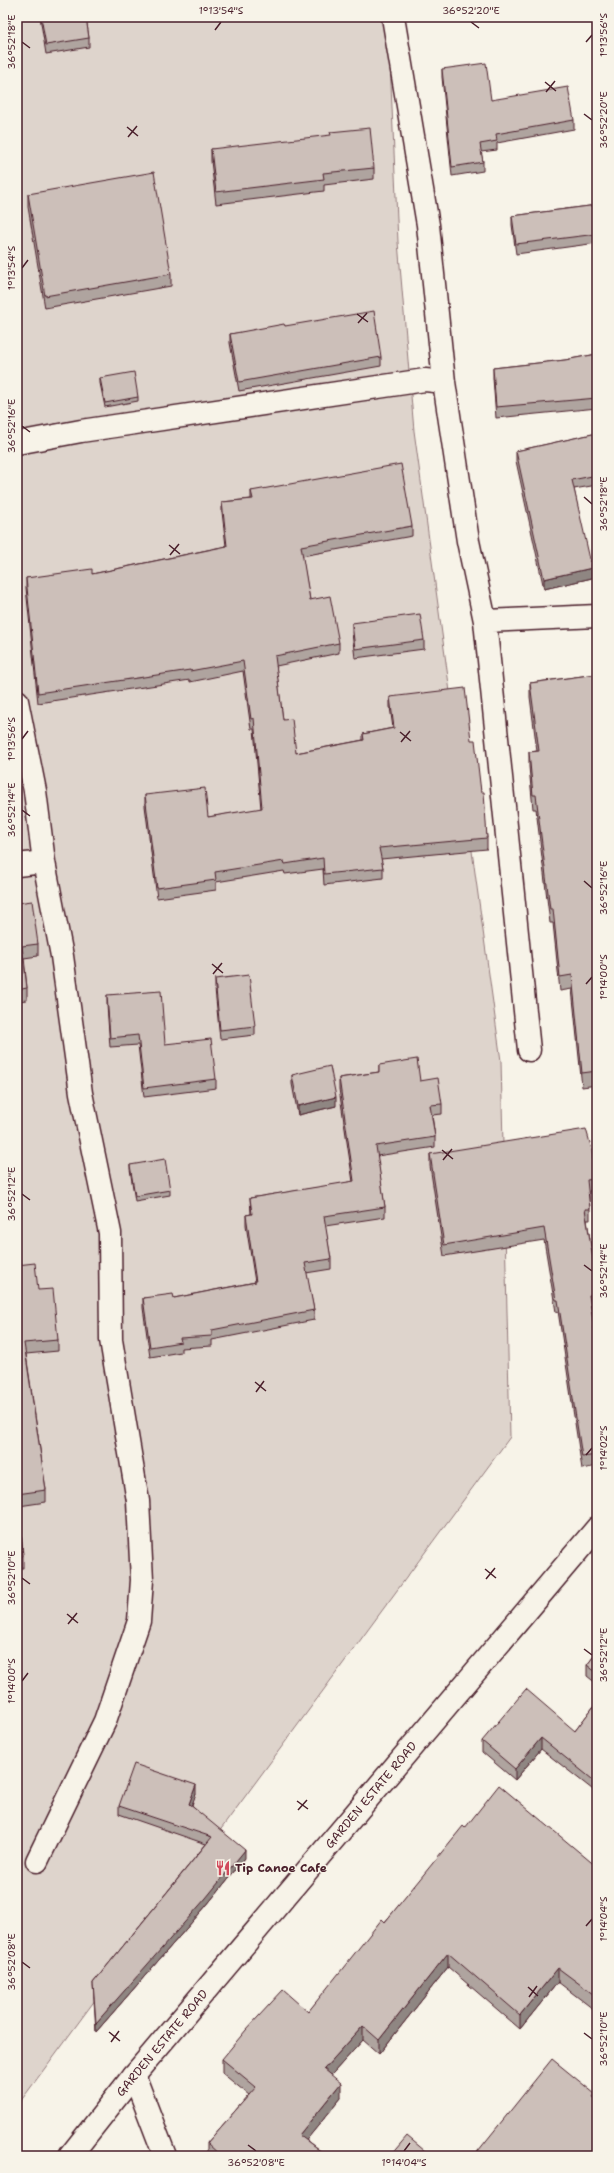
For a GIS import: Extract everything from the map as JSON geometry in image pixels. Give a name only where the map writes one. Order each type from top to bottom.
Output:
[{"type":"street","points":[[393,17],[428,225],[444,382],[468,541],[485,621],[529,1050]]},
{"type":"street","points":[[17,443],[81,431],[425,380],[444,382]]},
{"type":"street","points":[[485,621],[597,616]]},
{"type":"street","points":[[17,701],[34,791],[44,862],[62,956],[81,1092],[110,1233],[111,1340],[138,1501],[142,1580],[139,1621],[108,1714],[37,1861]]},
{"type":"street","points":[[17,866],[44,862]]},
{"type":"street","name":"GARDEN ESTATE ROAD","points":[[70,2156],[134,2075],[597,1528]]},
{"type":"street","points":[[134,2075],[165,2156]]},
{"type":"shaded area","points":[[17,17],[388,17],[398,242],[414,431],[501,1061],[510,1437],[17,2106]]},
{"type":"building","points":[[41,17],[86,17],[89,38],[46,45]]},
{"type":"building","points":[[486,63],[491,100],[568,87],[574,120],[496,134],[497,141],[480,144],[483,162],[452,167],[442,69]]},
{"type":"building","points":[[370,128],[374,168],[323,173],[324,179],[216,192],[211,149],[331,135],[330,132]]},
{"type":"building","points":[[154,172],[171,274],[45,296],[28,194]]},
{"type":"building","points":[[597,205],[597,234],[516,244],[512,216]]},
{"type":"building","points":[[374,311],[381,357],[239,382],[230,334],[284,324],[285,326]]},
{"type":"building","points":[[597,354],[597,398],[496,407],[493,368],[565,360]]},
{"type":"building","points":[[134,372],[138,397],[105,403],[100,378]]},
{"type":"building","points":[[597,433],[597,475],[572,480],[592,568],[544,579],[516,451]]},
{"type":"building","points":[[401,464],[412,526],[301,546],[310,600],[330,596],[339,643],[275,656],[283,720],[292,719],[296,753],[364,740],[363,734],[394,728],[390,697],[465,688],[471,740],[475,740],[481,792],[484,792],[487,838],[379,848],[383,868],[324,874],[323,858],[285,864],[284,861],[215,872],[216,880],[157,888],[145,795],[205,788],[208,817],[262,808],[254,718],[251,719],[243,661],[190,671],[38,693],[26,578],[92,569],[92,574],[227,546],[222,502],[253,499],[251,491]]},
{"type":"building","points":[[420,614],[424,640],[355,649],[352,623]]},
{"type":"building","points":[[597,674],[597,1071],[582,1073],[572,975],[560,977],[553,909],[550,909],[536,795],[533,795],[529,752],[539,751],[530,683]]},
{"type":"building","points":[[32,901],[38,944],[22,946],[27,988],[17,990],[17,903]]},
{"type":"building","points":[[249,975],[255,1026],[220,1030],[215,979]]},
{"type":"building","points":[[161,991],[165,1044],[211,1039],[216,1079],[144,1088],[138,1035],[110,1038],[107,995]]},
{"type":"building","points":[[17,1029],[19,1039],[17,1040]]},
{"type":"building","points":[[417,1059],[420,1081],[438,1078],[442,1104],[430,1105],[435,1137],[376,1146],[385,1207],[324,1216],[331,1259],[305,1263],[314,1310],[212,1330],[212,1336],[180,1338],[181,1342],[150,1347],[143,1298],[173,1294],[174,1298],[256,1282],[246,1215],[252,1214],[250,1198],[354,1181],[339,1078],[379,1072],[379,1065]]},
{"type":"building","points":[[330,1066],[336,1097],[298,1106],[292,1075]]},
{"type":"building","points":[[586,1129],[592,1150],[595,1179],[587,1180],[590,1209],[585,1209],[597,1284],[597,1294],[589,1295],[597,1346],[597,1455],[582,1457],[558,1300],[556,1300],[544,1228],[444,1245],[430,1154]]},
{"type":"building","points":[[165,1159],[170,1190],[135,1196],[130,1165]]},
{"type":"building","points":[[35,1263],[38,1290],[53,1289],[58,1340],[24,1343],[46,1490],[17,1494],[17,1265]]},
{"type":"building","points":[[17,1494],[23,1556],[17,1557]]},
{"type":"building","points":[[597,1652],[597,1673],[587,1665]]},
{"type":"building","points":[[526,1689],[575,1731],[597,1702],[597,1783],[541,1738],[515,1769],[482,1741]]},
{"type":"building","points":[[134,1764],[196,1785],[189,1804],[245,1850],[206,1898],[96,2023],[93,1983],[212,1837],[119,1806]]},
{"type":"building","points":[[499,1785],[597,1867],[597,1997],[558,1968],[520,2015],[448,1953],[379,2040],[363,2026],[324,2069],[341,2083],[299,2135],[327,2156],[221,2156],[207,2143],[256,2087],[222,2059],[246,2030],[283,1990],[308,2012],[382,1919],[385,1922],[463,1826],[465,1828]]},
{"type":"building","points":[[552,2059],[595,2094],[593,2097],[597,2100],[597,2156],[474,2156]]},
{"type":"building","points":[[407,2136],[431,2156],[390,2156]]},
{"type":"place","name":"Tip Canoe Cafe","points":[[223,1868]]}]
